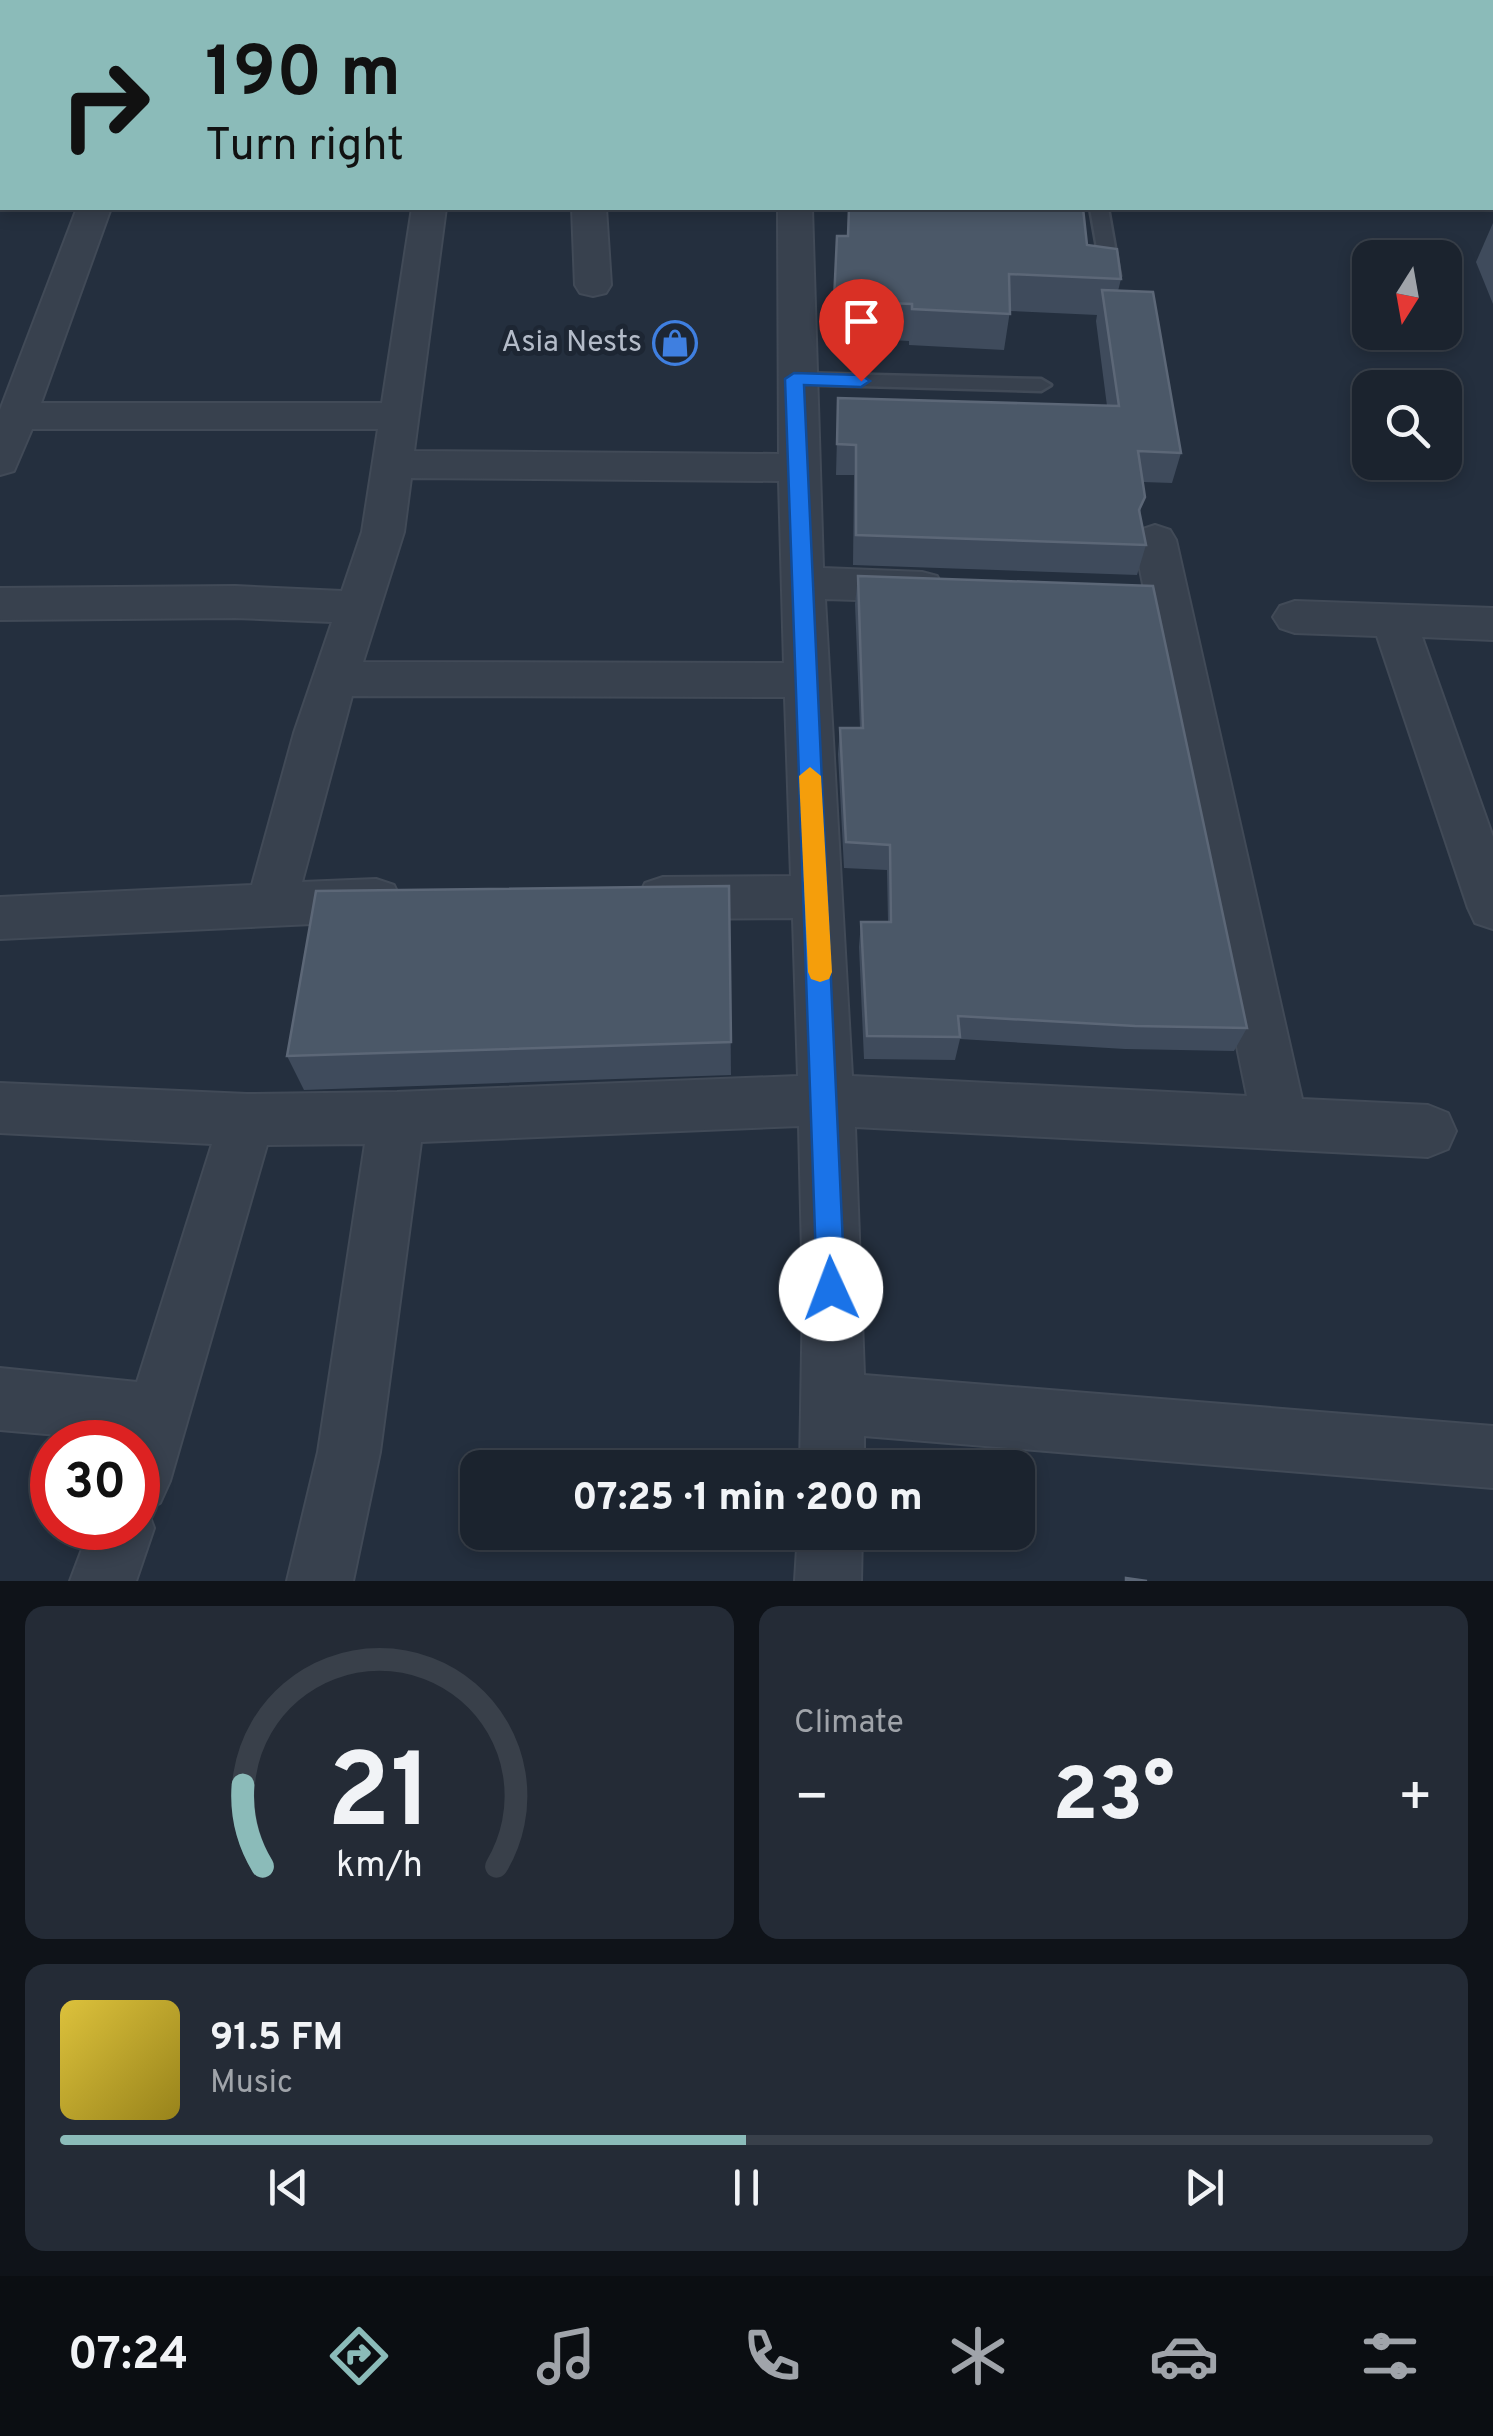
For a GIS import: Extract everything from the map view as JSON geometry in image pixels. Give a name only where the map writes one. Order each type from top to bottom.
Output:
[{"type":"street","points":[[0,462],[93,210]]},
{"type":"street","points":[[271,906],[335,679],[383,532],[429,210]]},
{"type":"street","points":[[588,210],[593,285]]},
{"type":"street","points":[[794,210],[794,379],[826,1100],[833,1450]]},
{"type":"street","points":[[20,416],[400,416]]},
{"type":"street","points":[[393,464],[797,468]]},
{"type":"street","points":[[1155,540],[1148,594],[1281,1126]]},
{"type":"street","points":[[801,583],[955,588]]},
{"type":"street","points":[[0,604],[235,602],[361,607]]},
{"type":"street","points":[[1295,616],[1493,624]]},
{"type":"street","points":[[1394,620],[1493,908]]},
{"type":"street","points":[[335,679],[805,680]]},
{"type":"street","points":[[622,899],[817,898]]},
{"type":"street","points":[[0,918],[428,900]]},
{"type":"street","points":[[0,1108],[247,1120],[397,1118],[826,1100],[1428,1131]]},
{"type":"street","points":[[320,1581],[349,1452],[397,1118]]},
{"type":"street","points":[[158,1420],[247,1120]]},
{"type":"street","points":[[0,1399],[160,1415]]},
{"type":"street","points":[[834,1402],[1493,1457]]},
{"type":"street","points":[[104,1581],[115,1550]]},
{"type":"street","points":[[828,1581],[829,1550]]},
{"type":"lane","points":[[1100,210],[1111,276]]},
{"type":"lane","points":[[794,379],[1040,385]]},
{"type":"building","points":[[849,210],[1083,210],[1087,245],[1117,249],[1121,279],[1009,274],[1010,314],[834,301],[837,236],[848,236]]},
{"type":"building","points":[[1102,290],[1153,292],[1181,453],[1138,451],[1145,497],[1139,510],[1146,545],[856,535],[856,445],[837,444],[838,398],[1119,406]]},
{"type":"building","points":[[858,576],[1153,586],[1247,1028],[958,1016],[960,1037],[867,1036],[861,922],[891,922],[890,845],[846,842],[840,728],[863,728]]},
{"type":"building","points":[[729,886],[731,1042],[287,1056],[316,891]]},
{"type":"slow traffic","points":[[810,776],[820,972]]},
{"type":"place","name":"Asia Nests","points":[[675,343]]},
{"type":"route","points":[[831,1289],[794,379],[861,381]]}]
